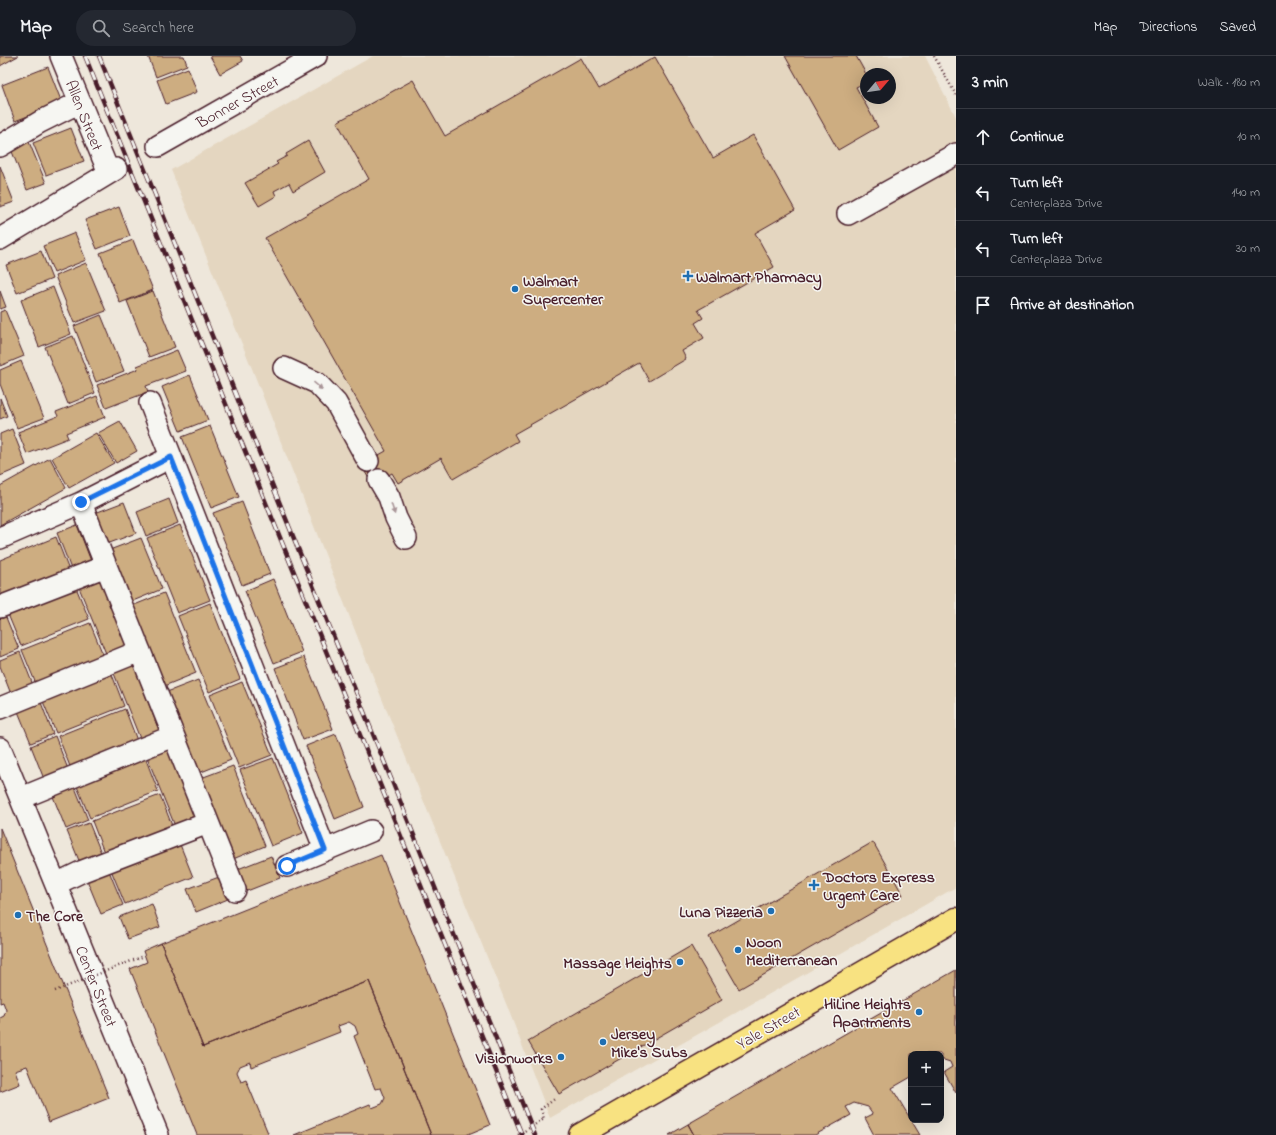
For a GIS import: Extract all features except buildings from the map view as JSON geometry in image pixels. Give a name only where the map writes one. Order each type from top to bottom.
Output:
[{"type":"main road","name":"Yale Street","points":[[580,1135],[956,919]]},
{"type":"street","name":"Allen Street","points":[[0,239],[113,171],[80,102],[61,56]]},
{"type":"street","name":"Bonner Street","points":[[158,146],[316,56]]},
{"type":"street","points":[[0,146],[46,118],[80,102]]},
{"type":"street","points":[[848,214],[956,154]]},
{"type":"street","points":[[284,368],[317,383],[336,403],[368,461]]},
{"type":"street","points":[[150,402],[325,850]]},
{"type":"street","points":[[0,538],[81,502],[171,457]]},
{"type":"street","points":[[379,480],[389,497],[396,518],[406,538]]},
{"type":"street","points":[[81,502],[234,890]]},
{"type":"street","points":[[0,607],[106,566]]},
{"type":"street","points":[[0,708],[140,651]]},
{"type":"street","points":[[21,798],[173,736]]},
{"type":"street","name":"Center Street","points":[[0,748],[158,1135]]},
{"type":"street","points":[[56,884],[83,871],[208,823]]},
{"type":"street","points":[[287,866],[372,831]]},
{"type":"path","points":[[934,56],[956,95]]},
{"type":"path","points":[[55,991],[144,956]]},
{"type":"path","points":[[518,1135],[544,1120],[541,1109],[556,1098]]},
{"type":"shaded area","points":[[373,56],[925,56],[956,117],[956,887],[550,1118],[507,1006],[378,689],[251,366],[171,170]]},
{"type":"railway","points":[[85,56],[522,1135]]},
{"type":"railway","points":[[99,56],[535,1135]]},
{"type":"place","name":"Walmart Pharmacy","points":[[688,276]]},
{"type":"place","name":"Walmart Supercenter","points":[[515,289]]},
{"type":"place","name":"Doctors Express Urgent Care","points":[[814,885]]},
{"type":"place","name":"Luna Pizzeria","points":[[771,911]]},
{"type":"place","name":"The Core","points":[[18,915]]},
{"type":"place","name":"Noon Mediterranean","points":[[738,950]]},
{"type":"place","name":"Massage Heights","points":[[680,962]]},
{"type":"place","name":"HiLine Heights Apartments","points":[[919,1012]]},
{"type":"place","name":"Jersey Mike's Subs","points":[[603,1042]]},
{"type":"place","name":"Visionworks","points":[[561,1057]]},
{"type":"route","points":[[81,502],[171,457],[325,850],[287,866]]}]
